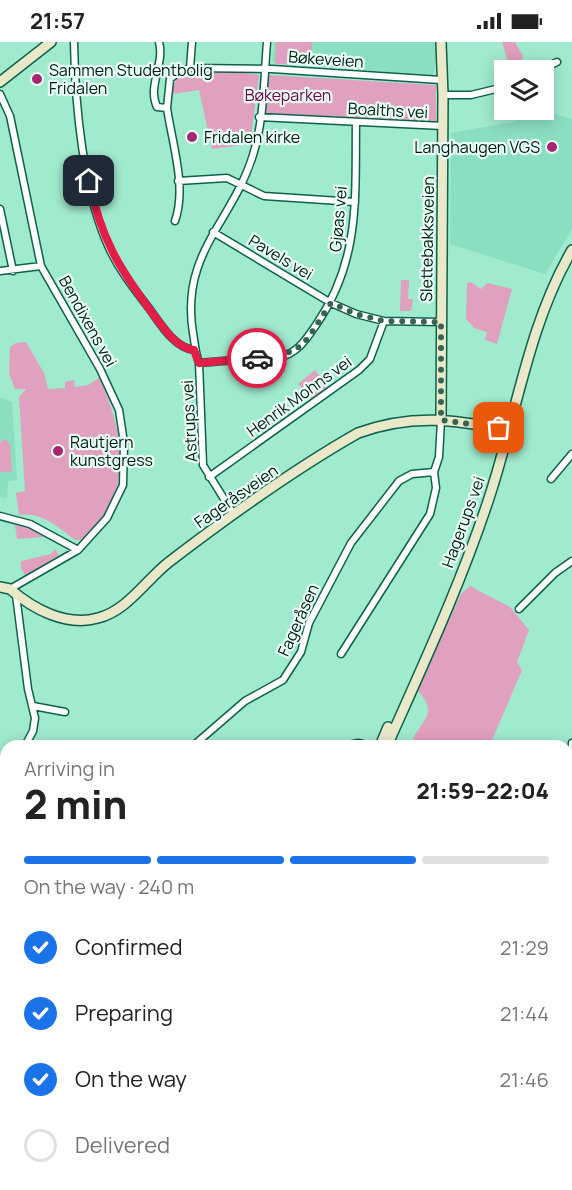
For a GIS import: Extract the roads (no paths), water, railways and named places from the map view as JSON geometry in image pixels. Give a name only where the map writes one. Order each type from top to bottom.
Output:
[{"type":"street","points":[[0,82],[51,42]]},
{"type":"street","points":[[74,42],[87,172],[100,226],[130,285],[174,340],[187,349],[194,350]]},
{"type":"street","points":[[159,42],[162,54],[155,80],[154,101],[157,107],[167,108]]},
{"type":"street","points":[[175,221],[179,209],[178,181],[167,108],[170,80],[180,71],[190,68],[192,42]]},
{"type":"street","name":"Astrups vei","points":[[234,516],[209,477],[201,454],[199,363],[194,350],[191,291],[195,269],[240,185],[253,154],[260,117],[267,42]]},
{"type":"street","name":"Slettebakksveien","points":[[441,42],[443,95],[441,420]]},
{"type":"street","name":"Bøkeveien","points":[[190,68],[265,69],[441,80]]},
{"type":"street","points":[[443,95],[471,95],[494,89]]},
{"type":"street","name":"Bendixens vei","points":[[0,94],[10,116],[41,266],[105,380],[119,410],[124,443],[123,485],[108,518],[78,550],[9,590]]},
{"type":"street","name":"Boalths vei","points":[[260,117],[443,126]]},
{"type":"street","name":"Gjøas vei","points":[[199,363],[284,356],[294,352],[331,303],[348,262],[355,202],[356,122]]},
{"type":"street","points":[[178,181],[227,178],[264,196],[355,202]]},
{"type":"street","points":[[0,209],[13,271]]},
{"type":"street","name":"Pavels vei","points":[[213,232],[331,303],[356,314],[384,321],[441,322]]},
{"type":"street","name":"Hagerups vei","points":[[389,740],[477,534],[510,430],[544,306],[572,250]]},
{"type":"street","points":[[0,271],[41,266]]},
{"type":"street","name":"Henrik Mohns vei","points":[[209,477],[359,370],[370,359],[384,321]]},
{"type":"street","name":"Fageråsveien","points":[[9,590],[62,619],[101,618],[116,611],[164,566],[358,432],[403,420],[441,420],[510,430]]},
{"type":"street","points":[[341,654],[430,514],[436,488],[434,472],[439,458],[441,420]]},
{"type":"street","points":[[550,479],[572,454]]},
{"type":"street","name":"Fageråsen","points":[[200,740],[245,701],[282,680],[301,652],[309,624],[351,543],[399,481],[412,474],[434,472]]},
{"type":"street","points":[[0,516],[30,524],[78,550]]},
{"type":"street","points":[[519,609],[555,573],[572,561]]},
{"type":"street","points":[[9,590],[33,706],[35,725],[28,740]]},
{"type":"street","name":"Hagerups vei","points":[[383,740],[413,675],[420,666]]},
{"type":"street","points":[[33,706],[65,712]]},
{"type":"place","name":"Sammen Studentbolig Fridalen","points":[[37,79]]},
{"type":"place","name":"Fridalen kirke","points":[[192,137]]},
{"type":"place","name":"Langhaugen VGS","points":[[552,147]]},
{"type":"place","name":"Rautjern kunstgress","points":[[58,451]]},
{"type":"park label","name":"Bøkeparken","points":[[288,95]]}]
